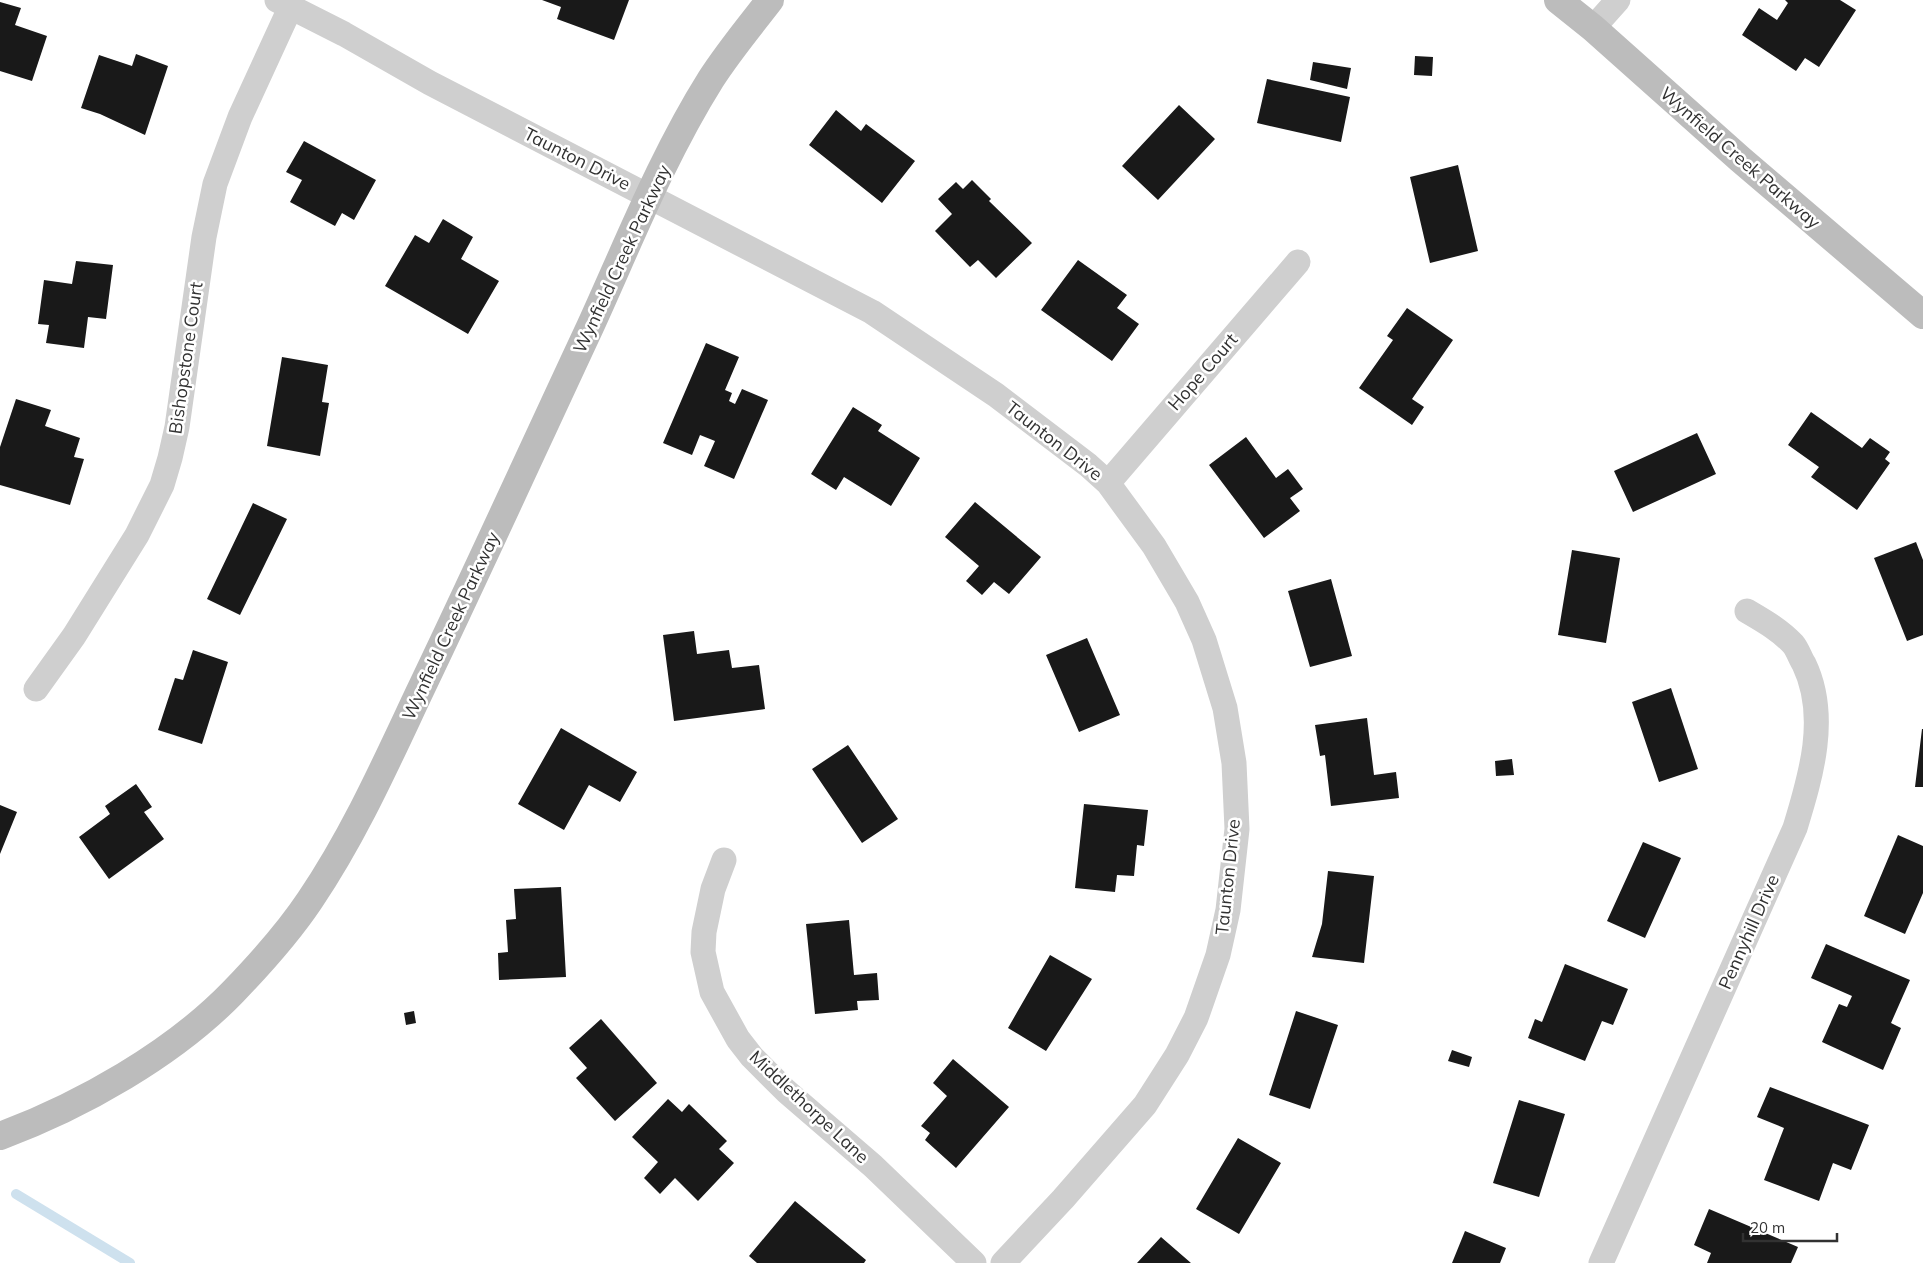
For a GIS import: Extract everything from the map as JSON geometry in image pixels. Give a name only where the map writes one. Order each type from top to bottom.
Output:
[{"type":"street","name":"Wynfield Creek Parkway","points":[[0,1136],[23,1128],[83,1100],[186,1034],[231,995],[271,951],[310,901],[342,849],[386,764],[686,123],[711,80],[734,46],[770,0]]},
{"type":"street","name":"Wynfield Creek Parkway","points":[[1558,0],[1593,28],[1740,159],[1923,315]]},
{"type":"street","points":[[1593,28],[1618,0]]},
{"type":"street","name":"Taunton Drive","points":[[284,3],[344,34],[430,83],[872,312],[996,395],[1088,465],[1108,483],[1154,546],[1187,602],[1204,640],[1225,708],[1234,763],[1237,829],[1228,910],[1218,955],[1196,1018],[1177,1055],[1145,1105],[1003,1263]]},
{"type":"street","name":"Bishopstone Court","points":[[36,689],[74,636],[137,535],[162,485],[177,427],[204,237],[215,184],[284,3]]},
{"type":"street","name":"Hope Court","points":[[1108,483],[1298,262]]},
{"type":"street","name":"Pennyhill Drive","points":[[1601,1263],[1795,828],[1810,779],[1816,742],[1815,701],[1809,675],[1795,646],[1779,630],[1747,611]]},
{"type":"street","name":"Middlethorpe Lane","points":[[724,860],[713,889],[704,932],[703,952],[712,992],[738,1039],[752,1057],[786,1091],[873,1166],[974,1263]]},
{"type":"building","points":[[542,0],[629,0],[614,40],[557,19],[561,7]]},
{"type":"building","points":[[1785,0],[1840,0],[1856,10],[1819,67],[1805,58],[1796,71],[1742,35],[1759,8],[1777,20],[1788,3]]},
{"type":"building","points":[[0,2],[21,8],[15,25],[47,36],[32,81],[0,71]]},
{"type":"building","points":[[136,54],[168,66],[145,135],[100,114],[81,108],[99,55],[132,66]]},
{"type":"building","points":[[1415,56],[1433,57],[1432,76],[1414,75]]},
{"type":"building","points":[[1313,62],[1351,68],[1347,89],[1310,80]]},
{"type":"building","points":[[1267,79],[1350,97],[1341,142],[1257,123]]},
{"type":"building","points":[[1179,105],[1215,139],[1158,200],[1122,166]]},
{"type":"building","points":[[836,110],[861,131],[866,124],[915,161],[882,203],[809,145]]},
{"type":"building","points":[[304,141],[376,180],[354,220],[342,213],[335,226],[290,202],[302,180],[286,172]]},
{"type":"building","points":[[1458,165],[1478,251],[1430,263],[1410,177]]},
{"type":"building","points":[[972,180],[991,199],[989,201],[1032,243],[996,278],[978,260],[970,267],[935,231],[952,214],[938,199],[956,182],[963,189]]},
{"type":"building","points":[[443,219],[473,237],[461,259],[499,281],[468,334],[385,286],[415,235],[429,243]]},
{"type":"building","points":[[1078,260],[1127,295],[1117,308],[1139,324],[1112,361],[1041,310]]},
{"type":"building","points":[[76,261],[113,265],[106,319],[88,317],[84,348],[46,343],[49,325],[38,324],[44,280],[72,284]]},
{"type":"building","points":[[1407,308],[1453,340],[1412,399],[1424,407],[1412,425],[1359,388],[1393,340],[1387,336]]},
{"type":"building","points":[[706,343],[739,357],[725,390],[732,393],[729,401],[735,404],[742,389],[768,400],[734,479],[704,466],[715,441],[700,435],[692,455],[663,443]]},
{"type":"building","points":[[282,357],[328,365],[322,402],[329,403],[320,456],[267,446]]},
{"type":"building","points":[[16,399],[51,410],[45,426],[80,438],[74,457],[84,459],[70,505],[0,485],[0,447]]},
{"type":"building","points":[[853,407],[882,425],[878,431],[920,458],[891,506],[844,477],[836,490],[811,474]]},
{"type":"building","points":[[1811,412],[1862,448],[1870,438],[1890,452],[1885,459],[1890,463],[1857,510],[1811,477],[1819,467],[1788,445]]},
{"type":"building","points":[[1697,433],[1716,474],[1633,512],[1614,471]]},
{"type":"building","points":[[1246,437],[1276,478],[1288,469],[1303,489],[1290,498],[1300,511],[1264,538],[1209,465]]},
{"type":"building","points":[[975,502],[1041,557],[1009,594],[994,582],[982,595],[966,581],[979,566],[945,537]]},
{"type":"building","points":[[253,503],[287,519],[240,615],[207,599]]},
{"type":"building","points":[[1916,542],[1923,560],[1923,635],[1907,641],[1874,558]]},
{"type":"building","points":[[1572,550],[1620,558],[1606,643],[1558,635]]},
{"type":"building","points":[[1331,579],[1352,656],[1310,667],[1288,591]]},
{"type":"building","points":[[694,631],[697,654],[729,650],[732,668],[759,665],[765,709],[674,721],[663,635]]},
{"type":"building","points":[[1087,638],[1120,715],[1079,732],[1046,655]]},
{"type":"building","points":[[193,650],[228,662],[202,744],[158,730],[175,678],[183,680]]},
{"type":"building","points":[[1671,688],[1698,769],[1659,782],[1632,702]]},
{"type":"building","points":[[1367,718],[1374,775],[1396,772],[1399,798],[1331,806],[1325,755],[1320,756],[1315,725]]},
{"type":"building","points":[[561,728],[637,772],[620,802],[589,785],[564,830],[518,804]]},
{"type":"building","points":[[1922,729],[1923,787],[1915,787]]},
{"type":"building","points":[[848,745],[898,819],[862,843],[812,769]]},
{"type":"building","points":[[1512,759],[1514,775],[1496,776],[1495,761]]},
{"type":"building","points":[[136,784],[152,807],[144,812],[164,839],[109,879],[79,837],[110,814],[105,806]]},
{"type":"building","points":[[1084,804],[1148,810],[1144,846],[1137,845],[1134,876],[1117,875],[1115,892],[1075,888]]},
{"type":"building","points":[[0,805],[17,812],[0,854]]},
{"type":"building","points":[[1898,835],[1923,846],[1923,893],[1905,934],[1864,916]]},
{"type":"building","points":[[1643,842],[1681,858],[1645,938],[1607,921]]},
{"type":"building","points":[[1328,871],[1374,876],[1364,963],[1312,957],[1322,924]]},
{"type":"building","points":[[561,887],[566,977],[499,980],[498,953],[508,952],[506,920],[516,919],[514,889]]},
{"type":"building","points":[[849,920],[854,975],[877,973],[879,1000],[857,1001],[858,1010],[815,1014],[806,924]]},
{"type":"building","points":[[1826,944],[1910,980],[1891,1023],[1901,1028],[1883,1070],[1822,1042],[1839,1004],[1847,1007],[1852,996],[1811,978]]},
{"type":"building","points":[[1050,955],[1092,979],[1046,1051],[1008,1028]]},
{"type":"building","points":[[1565,964],[1628,989],[1613,1025],[1602,1021],[1585,1061],[1528,1038],[1535,1019],[1542,1022]]},
{"type":"building","points":[[414,1011],[416,1023],[406,1025],[404,1013]]},
{"type":"building","points":[[1296,1011],[1338,1025],[1310,1109],[1269,1095]]},
{"type":"building","points":[[601,1019],[657,1083],[615,1121],[576,1078],[587,1068],[569,1048]]},
{"type":"building","points":[[1452,1050],[1472,1057],[1469,1067],[1448,1061]]},
{"type":"building","points":[[953,1059],[1009,1107],[956,1168],[925,1140],[930,1133],[921,1126],[947,1096],[933,1083]]},
{"type":"building","points":[[1770,1087],[1869,1125],[1851,1170],[1833,1163],[1819,1201],[1764,1180],[1784,1128],[1757,1117]]},
{"type":"building","points":[[668,1099],[682,1112],[689,1104],[727,1141],[719,1149],[734,1163],[698,1201],[675,1178],[660,1194],[644,1178],[658,1162],[632,1137]]},
{"type":"building","points":[[1519,1100],[1565,1114],[1539,1197],[1493,1183]]},
{"type":"building","points":[[1238,1138],[1281,1163],[1239,1234],[1196,1209]]},
{"type":"building","points":[[795,1201],[866,1260],[864,1263],[757,1263],[749,1256]]},
{"type":"building","points":[[1709,1209],[1798,1247],[1791,1263],[1707,1263],[1711,1253],[1694,1245]]},
{"type":"building","points":[[1465,1231],[1506,1248],[1500,1263],[1452,1263]]},
{"type":"building","points":[[1161,1237],[1191,1263],[1137,1263]]},
{"type":"waterway","points":[[16,1194],[130,1263]]}]
